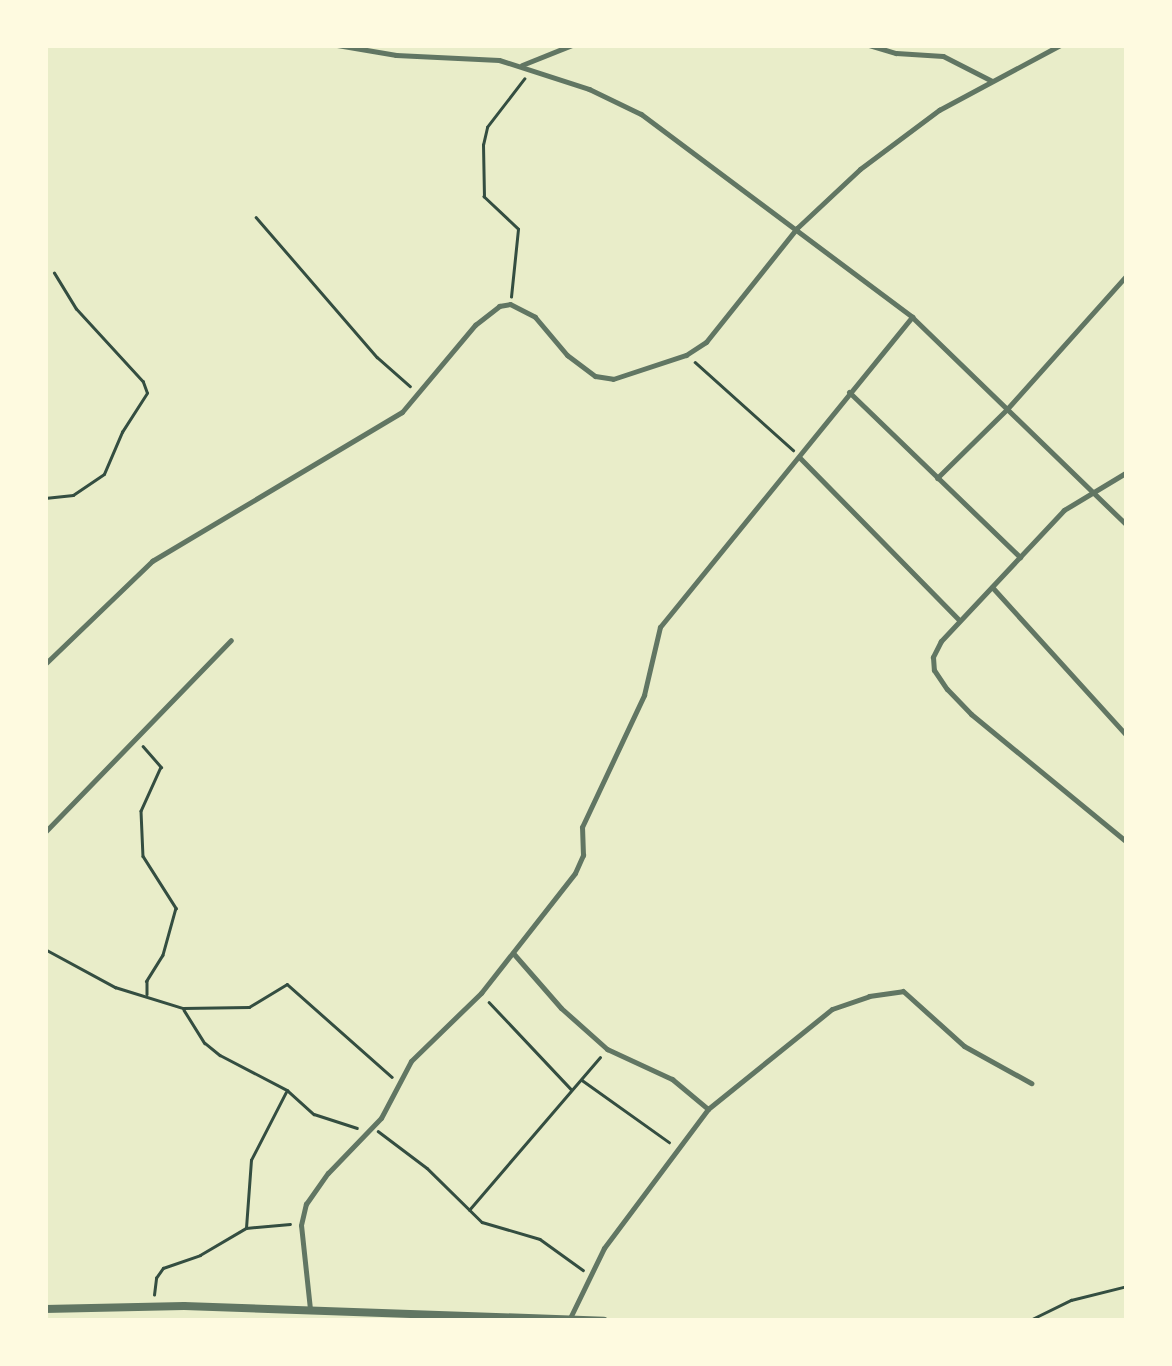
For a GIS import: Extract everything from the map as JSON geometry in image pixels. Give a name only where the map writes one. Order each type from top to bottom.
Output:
[{"type":"street","points":[[337,45],[519,66],[618,100],[798,228],[912,317],[1127,524]]},
{"type":"street","points":[[519,66],[572,45]]},
{"type":"street","points":[[868,45],[896,54],[943,56],[992,81]]},
{"type":"street","points":[[45,664],[152,561],[376,429],[418,394],[490,312],[510,304],[535,317],[568,355],[595,376],[614,379],[686,356],[706,342],[798,228],[887,147],[939,110],[1060,45]]},
{"type":"street","points":[[937,478],[1007,409],[1127,275]]},
{"type":"street","points":[[310,1310],[301,1225],[318,1186],[371,1130],[398,1082],[426,1044],[481,993],[580,864],[582,827],[644,696],[660,627],[912,317]]},
{"type":"street","points":[[849,392],[1020,557]]},
{"type":"street","points":[[800,458],[960,621]]},
{"type":"street","points":[[1127,472],[1097,492],[1073,501],[960,621],[933,657],[934,670],[947,690],[1127,842]]},
{"type":"street","points":[[992,587],[1127,736]]},
{"type":"street","points":[[45,832],[230,640]]},
{"type":"street","points":[[513,952],[561,1008],[607,1049],[656,1070],[708,1109]]},
{"type":"street","points":[[570,1319],[589,1273],[708,1109],[832,1009],[895,990],[909,995],[964,1046],[1032,1083]]},
{"type":"street","points":[[45,1309],[154,1306],[604,1321]]},
{"type":"path","points":[[510,304],[518,229],[484,196],[483,144],[488,128],[531,70]]},
{"type":"path","points":[[256,216],[377,357],[418,394]]},
{"type":"path","points":[[45,498],[73,495],[104,474],[122,432],[147,394],[143,382],[76,309],[54,273]]},
{"type":"path","points":[[686,356],[757,414],[800,458]]},
{"type":"path","points":[[135,738],[161,767],[141,811],[142,856],[153,880],[176,908],[163,954],[147,981],[147,994]]},
{"type":"path","points":[[45,949],[115,987],[183,1008],[250,1007],[288,984],[398,1082]]},
{"type":"path","points":[[481,993],[571,1089]]},
{"type":"path","points":[[183,1008],[205,1043],[234,1065],[287,1090],[314,1114],[333,1116],[371,1130],[428,1168],[482,1222],[540,1239],[589,1273]]},
{"type":"path","points":[[468,1212],[607,1049]]},
{"type":"path","points":[[580,1079],[679,1148]]},
{"type":"path","points":[[246,1228],[252,1160],[287,1090]]},
{"type":"path","points":[[154,1306],[159,1270],[200,1255],[246,1228],[301,1225]]},
{"type":"path","points":[[1028,1321],[1071,1300],[1127,1286]]}]
